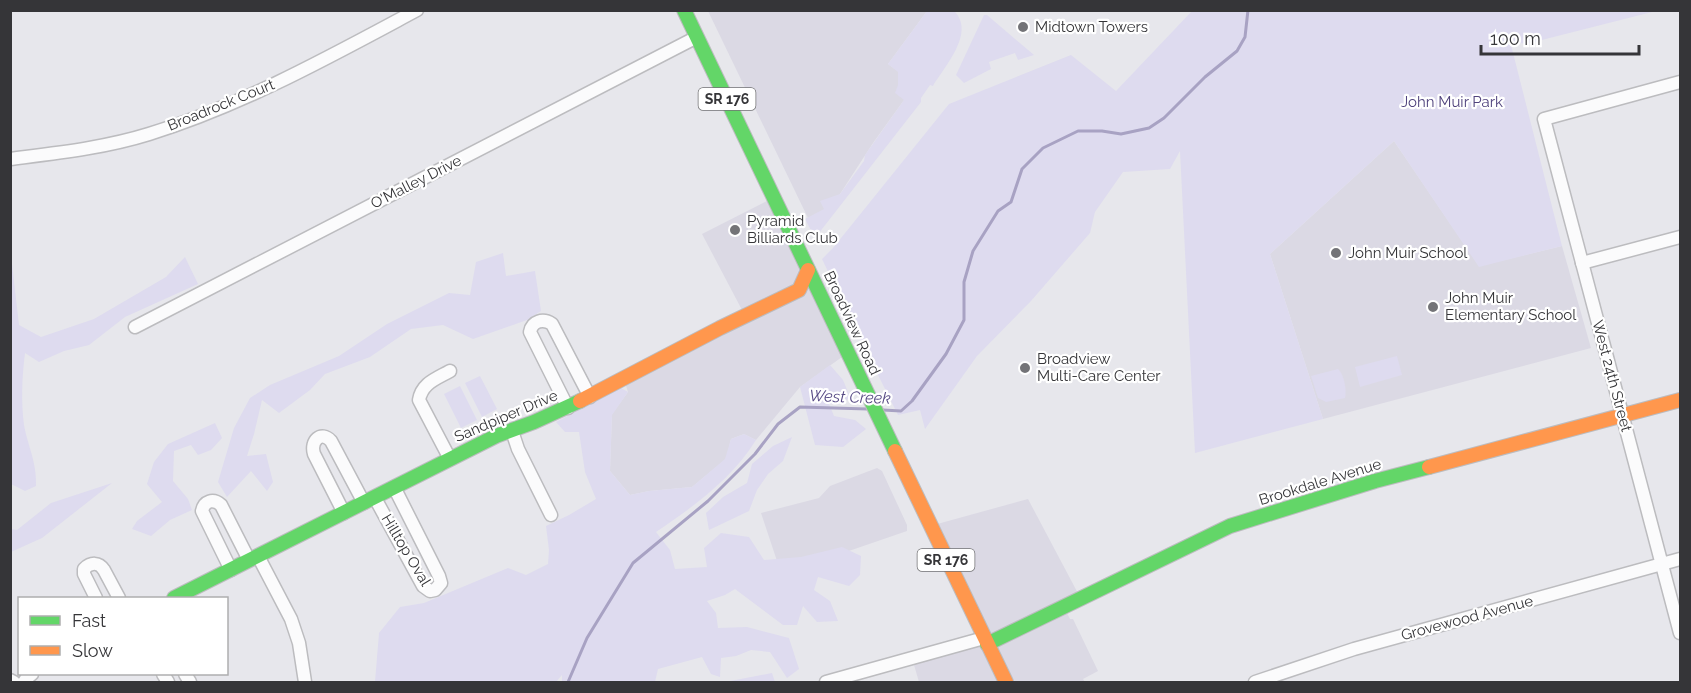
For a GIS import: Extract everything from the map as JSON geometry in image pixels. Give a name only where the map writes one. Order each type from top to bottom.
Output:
[{"type":"street","name":"Broadrock Court","points":[[10,159],[73,151],[106,144],[188,121],[246,98],[417,10]]},
{"type":"street","name":"Broadview Road","points":[[684,10],[1006,682]]},
{"type":"street","name":"O'Malley Drive","points":[[135,327],[697,37]]},
{"type":"street","name":"West 24th Street","points":[[1680,82],[1544,119],[1680,633]]},
{"type":"street","points":[[1582,263],[1680,237]]},
{"type":"street","name":"Sandpiper Drive","points":[[176,597],[496,436],[548,418],[750,311],[799,290],[808,270]]},
{"type":"street","points":[[568,408],[530,332],[534,324],[539,321],[552,324],[590,397]]},
{"type":"street","points":[[450,371],[426,385],[421,391],[419,400],[450,459]]},
{"type":"street","name":"Brookdale Avenue","points":[[826,682],[986,641],[1230,526],[1375,481],[1680,400]]},
{"type":"street","points":[[512,431],[518,449],[551,515]]},
{"type":"street","points":[[344,513],[312,448],[317,438],[323,435],[332,441],[370,500]]},
{"type":"street","name":"Hilltop Oval","points":[[370,500],[423,586],[430,591],[435,590],[441,584],[439,576],[394,487]]},
{"type":"street","points":[[231,570],[202,511],[209,501],[213,500],[221,505],[291,619],[299,643],[305,682]]},
{"type":"street","name":"Grovewood Avenue","points":[[1255,682],[1354,649],[1680,559]]},
{"type":"street","points":[[96,597],[84,574],[84,569],[92,564],[101,565],[118,597]]},
{"type":"street","points":[[10,680],[14,682]]},
{"type":"shaded area","points":[[708,11],[927,11],[888,64],[899,72],[904,100],[840,194],[826,210],[808,218]]},
{"type":"shaded area","name":"John Muir Elementary School","points":[[1394,141],[1479,266],[1562,246],[1591,348],[1323,419],[1270,254]]},
{"type":"shaded area","points":[[767,201],[842,357],[800,387],[756,440],[744,434],[731,439],[726,459],[692,487],[630,495],[610,471],[612,414],[628,392],[622,373],[742,310],[702,234]]},
{"type":"shaded area","points":[[877,468],[882,471],[907,525],[907,531],[843,553],[779,567],[761,513],[819,498],[830,486]]},
{"type":"shaded area","points":[[1028,499],[1081,599],[1064,607],[1070,619],[1073,619],[1098,671],[1083,679],[1085,682],[919,682],[912,658],[984,638],[930,526]]},
{"type":"green space","points":[[927,11],[954,11],[960,19],[962,29],[956,49],[933,86],[930,85],[921,98],[921,102],[815,238],[805,219],[824,209],[820,201],[840,194],[904,100],[895,93],[898,85],[898,72],[888,64]]},
{"type":"green space","name":"John Muir Park","points":[[1192,11],[1656,11],[1526,44],[1510,41],[1562,246],[1479,267],[1394,141],[1270,254],[1323,419],[1195,453],[1180,151],[1170,169],[1123,172],[1095,212],[1090,233],[1031,301],[977,356],[925,429],[920,410],[898,415],[822,259],[949,104],[1071,55],[1116,91]]},
{"type":"green space","points":[[984,15],[987,15],[1034,55],[1018,60],[1015,53],[989,62],[991,69],[964,83],[956,75]]},
{"type":"green space","points":[[503,253],[506,276],[535,271],[541,311],[527,320],[473,339],[443,325],[411,329],[370,357],[325,374],[310,390],[279,413],[262,400],[247,456],[266,454],[273,482],[267,491],[251,471],[227,497],[218,482],[234,428],[250,398],[270,385],[339,356],[387,324],[449,293],[470,295],[476,262]]},
{"type":"green space","points":[[11,255],[19,325],[41,337],[94,319],[166,277],[185,257],[198,284],[125,317],[89,345],[64,351],[39,362],[25,353],[22,389],[23,416],[35,469],[36,486],[25,491],[11,484]]},
{"type":"green space","points":[[1397,356],[1402,375],[1360,387],[1355,367]]},
{"type":"green space","points":[[830,365],[843,380],[850,397],[845,401],[829,404],[834,416],[855,420],[866,429],[843,447],[815,445],[800,387]]},
{"type":"green space","points":[[1338,369],[1344,382],[1345,398],[1326,402],[1318,398],[1311,376]]},
{"type":"green space","points":[[480,376],[497,409],[482,417],[465,383]]},
{"type":"green space","points":[[460,386],[477,420],[461,428],[444,394]]},
{"type":"green space","points":[[621,388],[628,392],[612,415],[610,471],[630,495],[692,487],[725,459],[731,439],[744,434],[756,440],[724,480],[656,532],[670,550],[675,569],[707,567],[704,548],[721,533],[749,537],[764,560],[801,557],[842,547],[861,556],[860,575],[849,586],[818,577],[814,590],[830,601],[838,621],[817,622],[803,606],[797,625],[783,625],[735,589],[707,601],[716,613],[718,628],[747,627],[789,638],[799,669],[787,678],[770,652],[751,650],[736,656],[721,658],[720,677],[711,674],[702,657],[658,669],[655,682],[562,682],[562,675],[556,682],[375,682],[379,633],[400,607],[424,603],[508,568],[526,575],[548,564],[546,526],[596,499],[585,472],[579,432],[565,432],[556,422]]},
{"type":"green space","points":[[215,423],[222,438],[211,450],[198,455],[191,445],[174,451],[173,481],[188,499],[192,510],[170,520],[151,536],[132,529],[137,521],[162,502],[147,484],[154,462],[168,444]]},
{"type":"green space","points":[[792,437],[783,461],[768,474],[757,490],[749,511],[709,530],[706,513],[723,497],[747,483],[752,464],[773,446]]},
{"type":"green space","points":[[112,483],[42,538],[11,552],[11,529],[17,530],[51,503]]},
{"type":"green space","points":[[772,673],[775,682],[725,682]]},
{"type":"waterway","name":"West Creek","points":[[883,410],[901,411],[912,401],[946,354],[964,320],[964,282],[973,251],[998,211],[1011,202],[1022,169],[1043,148],[1078,131],[1121,134],[1149,128],[1164,118],[1205,77],[1237,51],[1245,37],[1248,10]]},
{"type":"waterway","name":"West Creek","points":[[568,682],[587,638],[633,563],[708,501],[755,454],[778,424],[800,407],[868,409]]},
{"type":"traffic: fast","points":[[684,10],[895,451]]},
{"type":"traffic: fast","points":[[176,597],[496,436],[580,401]]},
{"type":"traffic: fast","points":[[987,644],[1230,526],[1375,481],[1429,467]]},
{"type":"traffic: slow","points":[[580,401],[720,328],[799,290],[808,270]]},
{"type":"traffic: slow","points":[[1429,467],[1680,400]]},
{"type":"traffic: slow","points":[[895,451],[1006,682]]},
{"type":"place","name":"Midtown Towers","points":[[1023,27]]},
{"type":"place","name":"Pyramid Billiards Club","points":[[735,230]]},
{"type":"place","name":"John Muir School","points":[[1336,253]]},
{"type":"place","name":"John Muir Elementary School","points":[[1433,307]]},
{"type":"place","name":"Broadview Multi-Care Center","points":[[1025,368]]}]
